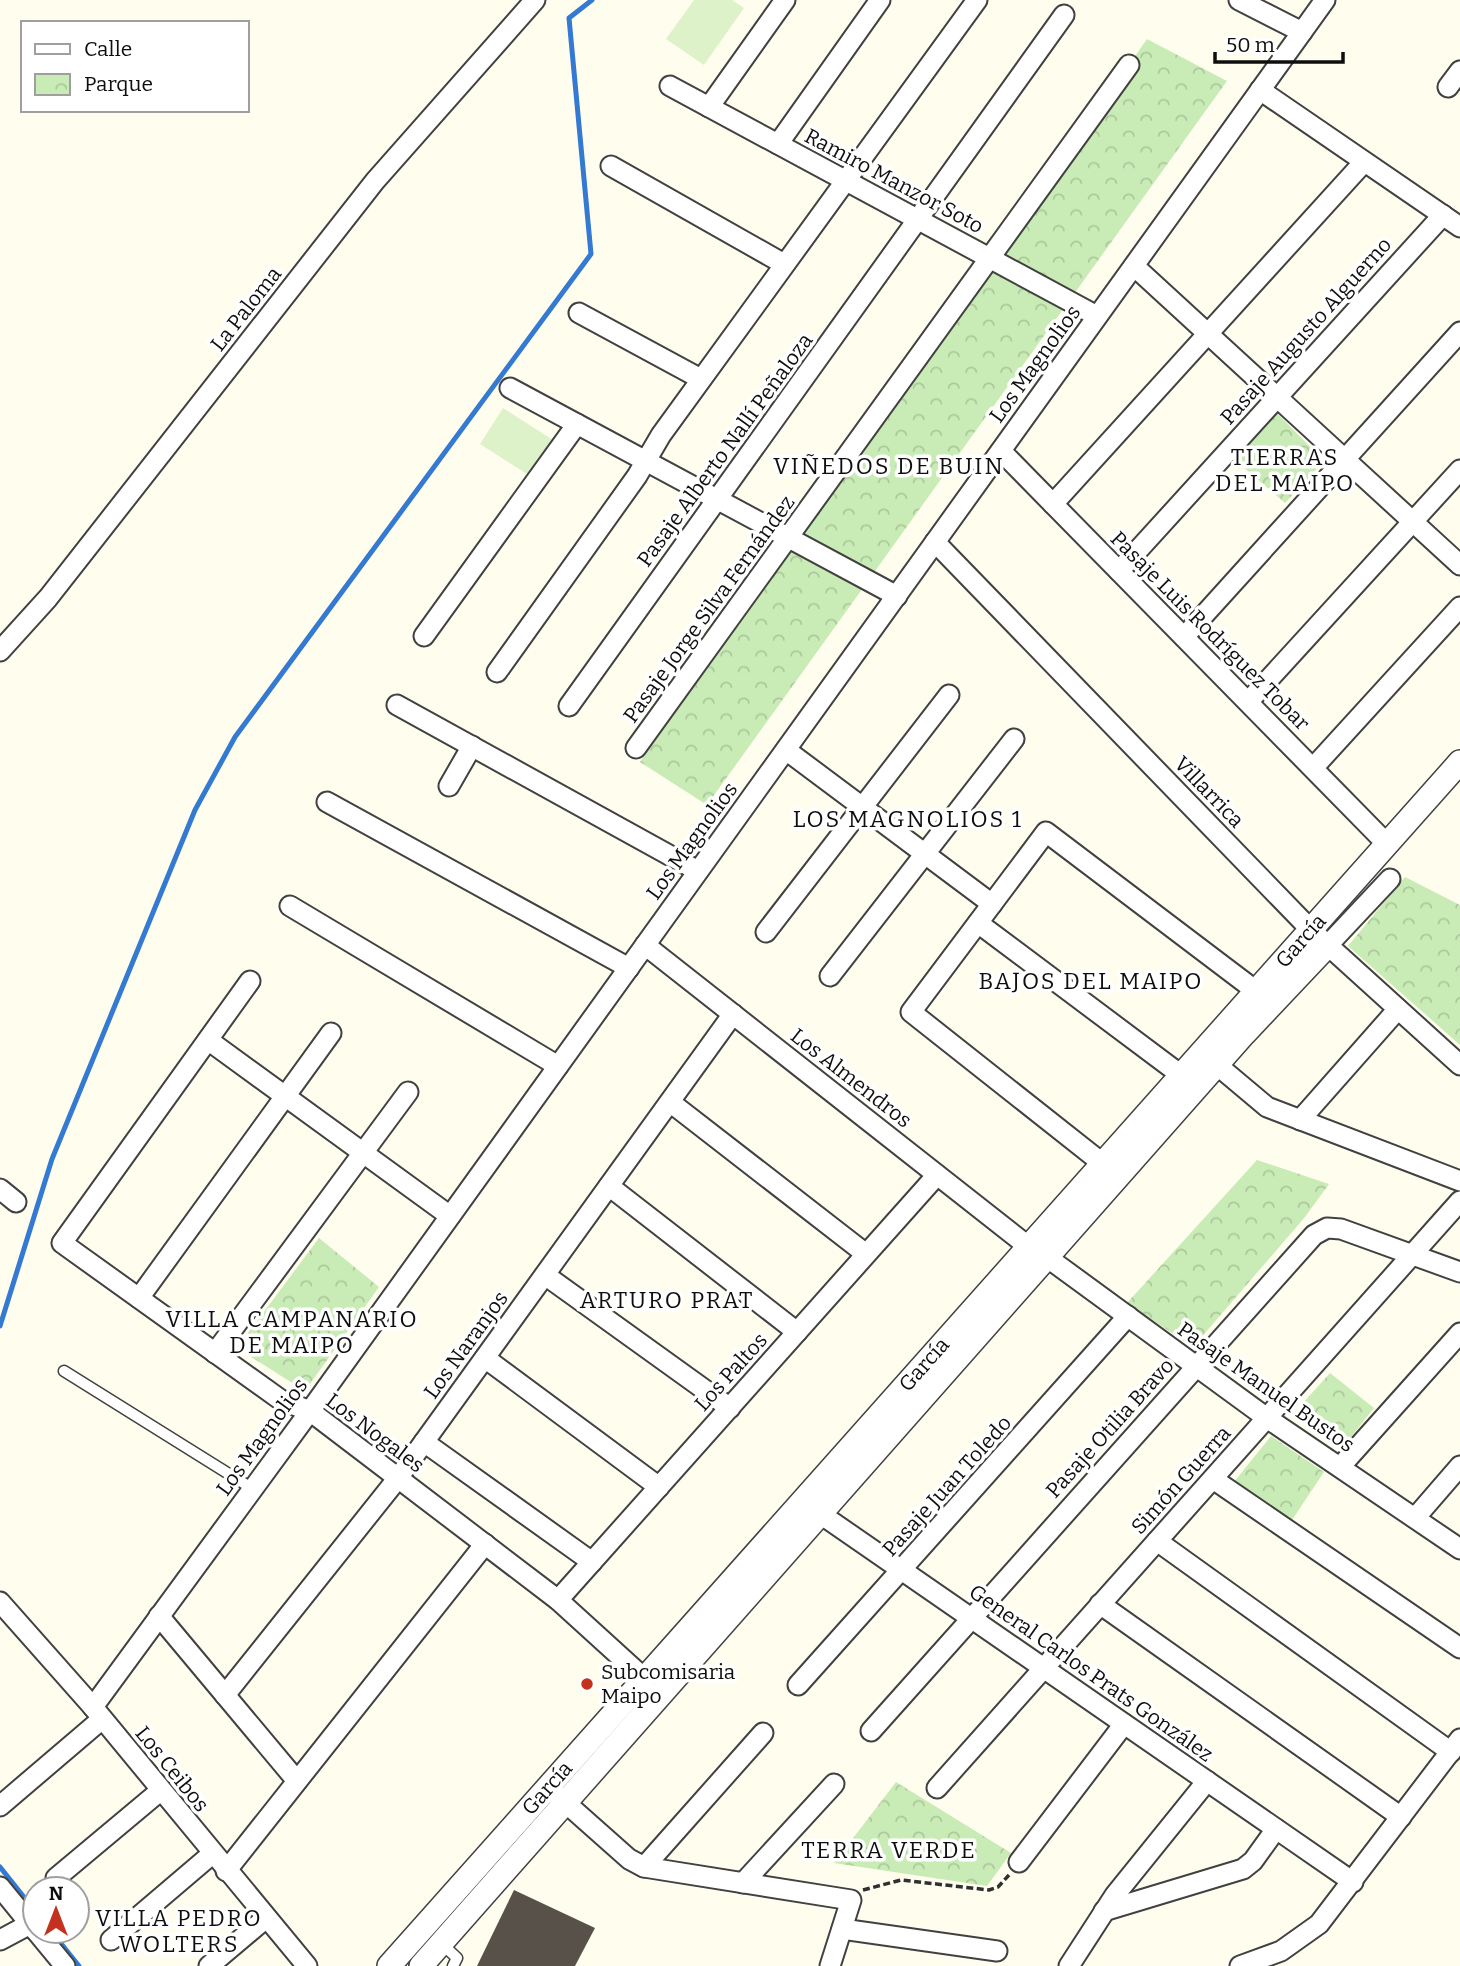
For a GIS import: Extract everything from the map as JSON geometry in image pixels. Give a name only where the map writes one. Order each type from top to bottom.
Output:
[{"type":"street","name":"La Paloma","points":[[0,651],[48,598],[375,181],[535,0]]},
{"type":"street","points":[[709,107],[785,0]]},
{"type":"street","points":[[778,144],[880,0]]},
{"type":"street","points":[[497,672],[783,264],[977,0]]},
{"type":"street","points":[[1239,0],[1302,32]]},
{"type":"street","name":"Los Magnolios","points":[[0,1805],[97,1713],[159,1616],[310,1411],[1325,0]]},
{"type":"street","name":"Pasaje Alberto Nallí Peñaloza","points":[[569,706],[1064,15]]},
{"type":"street","name":"Pasaje Jorge Silva Fernández","points":[[636,748],[1129,65]]},
{"type":"street","name":"Ramiro Manzor Soto","points":[[670,86],[1097,316]]},
{"type":"street","points":[[1260,90],[1460,226]]},
{"type":"street","points":[[1053,504],[1364,162]]},
{"type":"street","points":[[611,166],[783,264]]},
{"type":"street","name":"Pasaje Augusto Alguerno","points":[[1119,571],[1443,215]]},
{"type":"street","points":[[1133,266],[1460,565]]},
{"type":"street","points":[[579,313],[701,379]]},
{"type":"street","points":[[1184,638],[1460,332]]},
{"type":"street","points":[[510,388],[897,596]]},
{"type":"street","points":[[425,636],[577,424]]},
{"type":"street","name":"Pasaje Luis Rodríguez Tobar","points":[[1000,451],[1387,844]]},
{"type":"street","points":[[1248,702],[1460,470]]},
{"type":"street","name":"Villarrica","points":[[935,542],[1319,937],[1460,1065]]},
{"type":"street","points":[[1313,768],[1460,607]]},
{"type":"street","points":[[766,932],[949,695]]},
{"type":"street","points":[[397,705],[698,871]]},
{"type":"street","points":[[830,976],[1014,739]]},
{"type":"street","points":[[449,786],[472,746]]},
{"type":"street","points":[[786,750],[992,904]]},
{"type":"street","name":"García","points":[[389,1966],[557,1795],[1038,1252],[1217,1065],[1319,937],[1387,844],[1460,762]]},
{"type":"street","points":[[327,802],[629,968]]},
{"type":"street","points":[[1102,1163],[911,1013],[1046,832],[1256,991]]},
{"type":"street","name":"García","points":[[1038,1252],[1102,1163],[1256,991],[1390,879]]},
{"type":"street","points":[[290,906],[558,1066]]},
{"type":"street","points":[[978,922],[1181,1075]]},
{"type":"street","name":"Los Almendros","points":[[645,945],[1038,1252]]},
{"type":"street","points":[[250,981],[208,1040],[450,1216]]},
{"type":"street","points":[[1300,1119],[1398,1009]]},
{"type":"street","name":"Los Naranjos","points":[[225,1695],[398,1478],[733,1014]]},
{"type":"street","points":[[139,1298],[331,1033]]},
{"type":"street","name":"Los Nogales","points":[[208,1040],[62,1242],[281,1400],[310,1411],[558,1600],[646,1680]]},
{"type":"street","points":[[1217,1065],[1268,1107],[1460,1181]]},
{"type":"street","points":[[215,1353],[408,1092]]},
{"type":"street","points":[[670,1102],[866,1254]]},
{"type":"street","name":"Los Paltos","points":[[558,1600],[937,1175]]},
{"type":"street","points":[[609,1186],[797,1332]]},
{"type":"street","points":[[0,1189],[16,1202]]},
{"type":"street","name":"Simón Guerra","points":[[937,1788],[1460,1201]]},
{"type":"street","name":"Pasaje Otilia Bravo","points":[[871,1731],[1320,1230],[1342,1229],[1460,1272]]},
{"type":"street","name":"Pasaje Manuel Bustos","points":[[1038,1252],[1267,1418],[1460,1549]]},
{"type":"street","points":[[545,1275],[730,1408]]},
{"type":"street","name":"Pasaje Juan Toledo","points":[[798,1685],[1128,1316]]},
{"type":"street","points":[[1340,1467],[1460,1333]]},
{"type":"street","points":[[485,1358],[659,1487]]},
{"type":"street","points":[[424,1442],[592,1562]]},
{"type":"street","points":[[1415,1518],[1460,1466]]},
{"type":"street","points":[[1213,1479],[1460,1648]]},
{"type":"street","name":"García","points":[[421,1966],[646,1680],[812,1508]]},
{"type":"street","name":"General Carlos Prats González","points":[[812,1508],[1353,1882]]},
{"type":"street","points":[[1157,1541],[1455,1746],[1353,1882],[1312,1931],[1270,1961],[1240,1966]]},
{"type":"street","points":[[226,1871],[485,1544]]},
{"type":"street","name":"Los Ceibos","points":[[0,1602],[97,1713],[307,1966]]},
{"type":"street","points":[[1100,1605],[1401,1818]]},
{"type":"street","points":[[159,1616],[297,1781]]},
{"type":"street","points":[[1019,1863],[1124,1724]]},
{"type":"street","points":[[644,1867],[763,1733]]},
{"type":"street","points":[[1069,1966],[1104,1911],[1207,1781]]},
{"type":"street","points":[[743,1883],[834,1784]]},
{"type":"street","points":[[60,1875],[160,1791]]},
{"type":"street","points":[[557,1795],[629,1859],[644,1867],[851,1900],[830,1966]]},
{"type":"street","points":[[1104,1911],[1243,1869],[1253,1861],[1276,1829]]},
{"type":"street","points":[[111,1941],[212,1854]]},
{"type":"street","points":[[0,1887],[21,1912]]},
{"type":"street","points":[[209,1966],[266,1918]]},
{"type":"street","points":[[842,1929],[997,1951]]},
{"type":"street","points":[[0,1940],[21,1933]]},
{"type":"street","points":[[48,1945],[65,1966]]},
{"type":"lane","points":[[64,1371],[253,1489]]},
{"type":"lane","points":[[441,1943],[457,1958],[453,1966]]},
{"type":"path","points":[[851,1900],[864,1889],[901,1880],[989,1889],[998,1887],[1019,1863]]},
{"type":"green space","points":[[694,0],[732,0],[744,8],[704,65],[666,39]]},
{"type":"green space","points":[[1147,39],[1227,81],[707,805],[640,762]]},
{"type":"green space","points":[[503,408],[553,440],[530,476],[480,444]]},
{"type":"green space","points":[[1277,413],[1324,461],[1285,503],[1235,460]]},
{"type":"green space","points":[[1405,877],[1460,905],[1460,1045],[1348,946]]},
{"type":"green space","points":[[1257,1160],[1329,1184],[1305,1217],[1193,1347],[1127,1303]]},
{"type":"green space","points":[[319,1238],[379,1287],[305,1391],[237,1348]]},
{"type":"green space","points":[[1330,1373],[1374,1408],[1343,1447],[1294,1413]]},
{"type":"green space","points":[[1271,1436],[1324,1472],[1292,1520],[1234,1482]]},
{"type":"green space","points":[[896,1782],[1011,1853],[987,1886],[834,1863]]},
{"type":"building","points":[[514,1890],[595,1928],[575,1966],[477,1966]]},
{"type":"waterway","points":[[0,1326],[52,1159],[195,810],[235,737],[591,254],[569,18],[592,0]]},
{"type":"waterway","points":[[0,1867],[21,1893]]},
{"type":"waterway","points":[[62,1945],[79,1966]]},
{"type":"place","name":"Subcomisaria Maipo","points":[[587,1684]]},
{"type":"district","name":"VIÑEDOS DE BUIN","points":[[889,466]]},
{"type":"district","name":"TIERRAS DEL MAIPO","points":[[1285,470]]},
{"type":"district","name":"LOS MAGNOLIOS 1","points":[[908,819]]},
{"type":"district","name":"BAJOS DEL MAIPO","points":[[1091,981]]},
{"type":"district","name":"ARTURO PRAT","points":[[667,1300]]},
{"type":"district","name":"VILLA CAMPANARIO DE MAIPO","points":[[292,1332]]},
{"type":"district","name":"TERRA VERDE","points":[[889,1850]]},
{"type":"district","name":"VILLA PEDRO WOLTERS","points":[[179,1931]]}]
